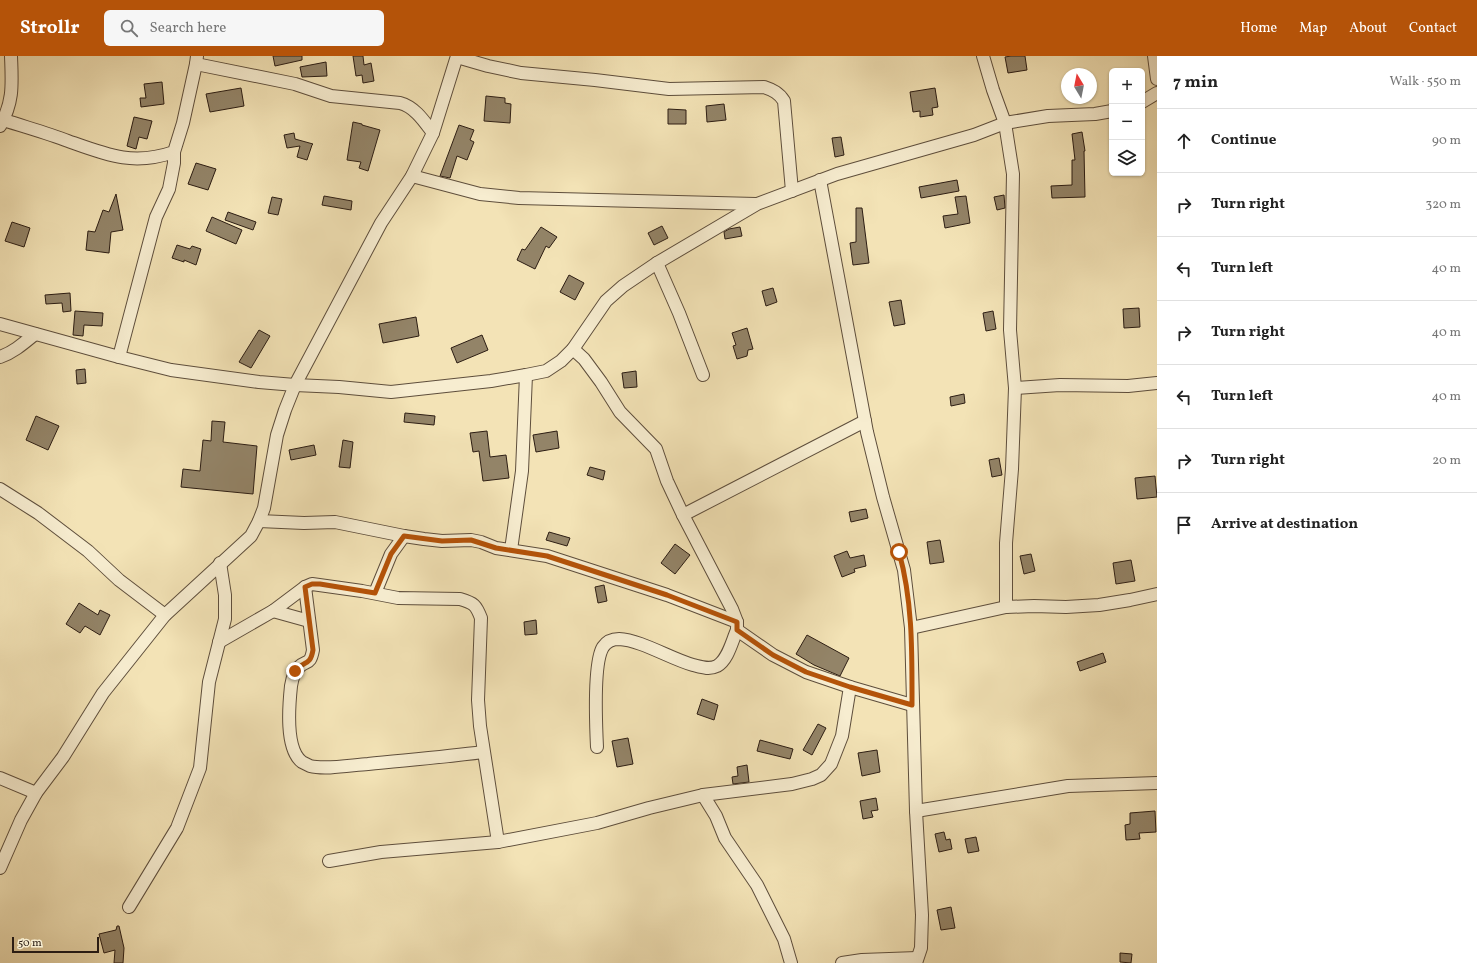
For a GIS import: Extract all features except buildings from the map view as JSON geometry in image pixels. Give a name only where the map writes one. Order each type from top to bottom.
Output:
[{"type":"street","points":[[11,56],[12,92],[10,105],[2,123],[119,158],[140,159],[161,157],[174,152]]},
{"type":"street","points":[[983,56],[1005,123],[1014,174],[1010,330],[1015,388],[1012,469],[1006,543],[1006,607]]},
{"type":"street","points":[[1154,56],[1157,79]]},
{"type":"street","points":[[0,868],[21,820],[36,793],[63,757],[103,693],[165,615],[251,536],[264,508],[277,435],[295,385],[381,223],[412,176],[434,133],[457,57],[488,66],[521,73],[669,89],[764,87],[774,91],[780,95],[784,101],[792,191]]},
{"type":"street","points":[[119,357],[156,217],[169,189],[174,163],[174,152],[183,123],[197,60],[295,84],[331,96],[408,105],[434,133]]},
{"type":"street","points":[[1145,100],[1157,93]]},
{"type":"street","points":[[0,324],[171,370],[259,382],[391,392],[491,381],[526,375],[546,371],[561,361],[573,349],[606,301],[623,286],[658,263],[757,204],[837,174],[974,135],[1005,123],[1048,116],[1095,114],[1109,112]]},
{"type":"street","points":[[412,176],[480,194],[519,198],[757,204]]},
{"type":"street","points":[[820,180],[865,420],[877,475],[904,570],[911,628],[916,811],[922,915],[921,948],[916,961],[862,960],[842,963]]},
{"type":"street","points":[[658,263],[703,375]]},
{"type":"street","points":[[0,357],[13,351],[35,334]]},
{"type":"street","points":[[573,349],[584,359],[620,412],[656,450],[667,480],[683,515],[715,575],[737,626],[724,660],[711,669],[689,664],[640,644],[620,639],[607,642],[602,649],[599,664],[596,713],[597,747]]},
{"type":"street","points":[[511,550],[522,471],[526,375]]},
{"type":"street","points":[[1015,388],[1060,385],[1128,386],[1157,382]]},
{"type":"street","points":[[683,515],[865,420]]},
{"type":"street","points":[[0,489],[38,513],[88,551],[119,580],[165,615]]},
{"type":"street","points":[[259,521],[304,524],[334,522],[404,536],[442,541],[471,540],[496,548],[547,556],[667,595],[737,626],[787,663],[806,672],[850,687],[912,705]]},
{"type":"street","points":[[375,593],[391,554],[404,536]]},
{"type":"street","points":[[129,907],[177,828],[200,768],[210,682],[225,619],[226,606],[220,563]]},
{"type":"street","points":[[219,642],[273,611],[305,587],[312,584],[320,584],[398,598],[460,599],[477,607],[481,618],[478,700],[480,726],[498,842]]},
{"type":"street","points":[[305,587],[313,650],[312,657],[309,662],[299,666],[295,671],[291,684],[289,721],[290,740],[301,761],[310,766],[344,766],[483,752]]},
{"type":"street","points":[[911,628],[1006,607],[1066,607],[1099,605],[1157,594]]},
{"type":"street","points":[[273,611],[309,621]]},
{"type":"street","points":[[329,861],[381,852],[498,842],[597,823],[649,808],[703,795],[792,784],[812,779],[821,775],[831,764],[842,736],[850,687]]},
{"type":"street","points":[[0,778],[36,793]]},
{"type":"street","points":[[916,811],[1068,786],[1157,783]]},
{"type":"street","points":[[703,795],[716,816],[728,842],[757,884],[784,940],[791,963]]},
{"type":"route","points":[[295,671],[299,666],[309,662],[312,657],[313,650],[305,587],[312,584],[320,584],[375,593],[391,554],[404,536],[442,541],[471,540],[496,548],[547,556],[667,595],[737,622],[737,630],[773,655],[806,672],[850,687],[912,705],[911,628],[904,570],[899,552]]}]
